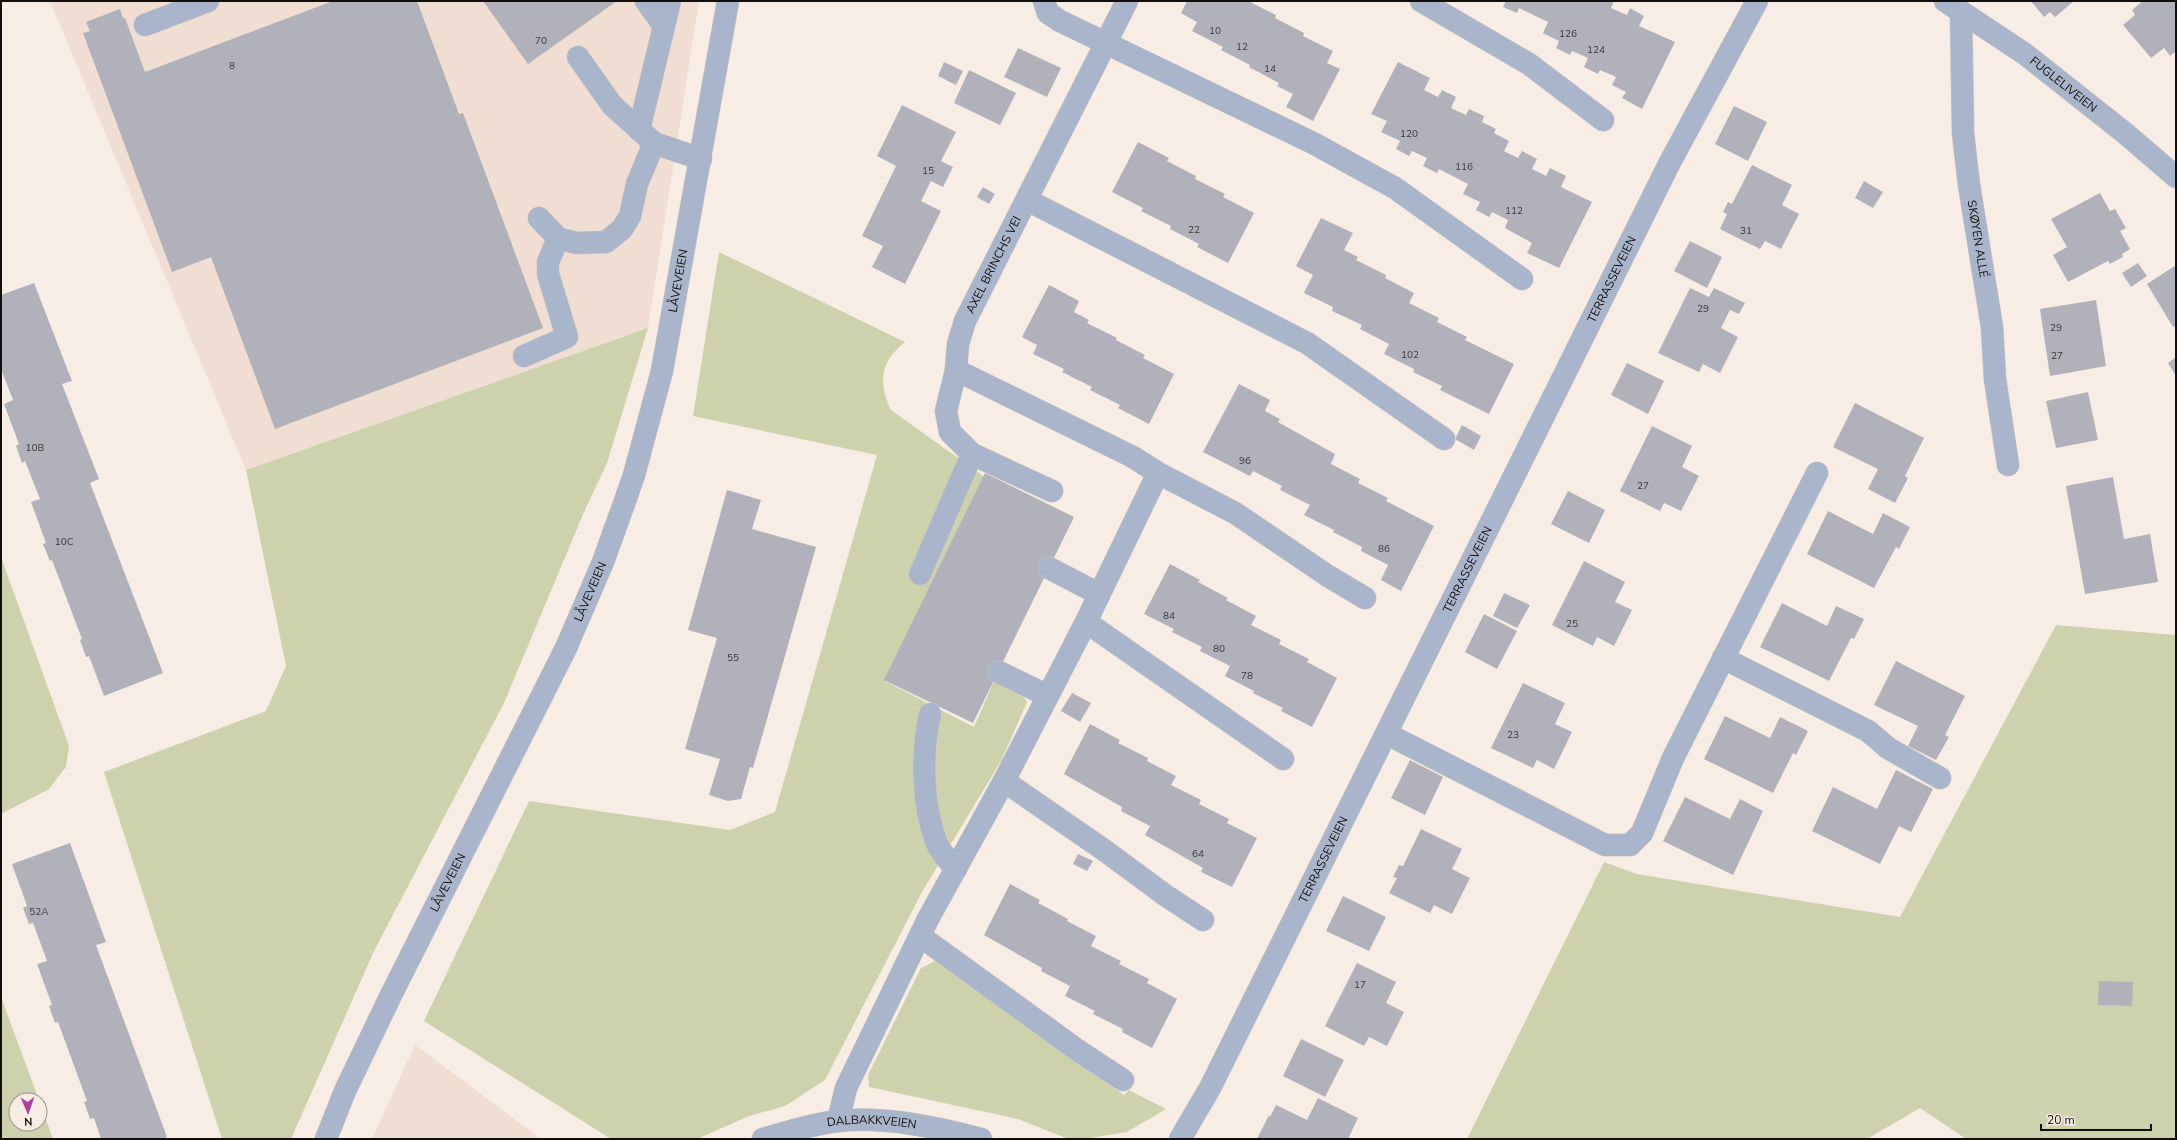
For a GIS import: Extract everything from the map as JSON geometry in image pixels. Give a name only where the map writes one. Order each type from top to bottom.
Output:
[{"type":"street","points":[[145,25],[208,1]]},
{"type":"street","points":[[646,1],[664,26]]},
{"type":"street","points":[[539,218],[558,238],[576,243],[591,244],[606,242],[622,229],[630,216],[646,136],[664,26],[670,1]]},
{"type":"street","name":"LÅVEVEIEN","points":[[326,1139],[345,1091],[391,995],[549,686],[603,562],[634,475],[662,371],[728,1]]},
{"type":"street","points":[[1044,1],[1048,13],[1060,21],[1105,41],[1312,143],[1395,188],[1522,279]]},
{"type":"street","name":"AXEL BRINCHS VEI","points":[[1052,491],[972,454],[950,432],[946,411],[956,370],[958,344],[965,322],[1105,41],[1127,1]]},
{"type":"street","points":[[1421,1],[1529,64],[1603,120]]},
{"type":"street","name":"TERRASSEVEIEN","points":[[1180,1139],[1210,1088],[1273,958],[1387,734],[1670,164],[1756,1]]},
{"type":"street","name":"FUGLELIVEIEN","points":[[1953,7],[2025,54],[2126,134],[2176,177]]},
{"type":"street","name":"SKØYEN ALLÉ","points":[[1953,7],[1963,133],[1969,185],[1992,328],[1995,379],[2008,465]]},
{"type":"street","points":[[578,57],[612,105],[646,136],[701,159]]},
{"type":"street","points":[[1027,200],[1307,343],[1444,439]]},
{"type":"street","points":[[524,356],[567,337],[548,274],[548,262],[558,238]]},
{"type":"street","points":[[956,370],[1133,457],[1158,473],[1235,513],[1328,576],[1365,598]]},
{"type":"street","points":[[920,574],[972,454]]},
{"type":"street","points":[[838,1121],[846,1088],[920,936],[1004,781],[1046,695],[1086,622],[1158,473]]},
{"type":"street","points":[[1387,734],[1605,845],[1630,845],[1642,833],[1673,758],[1817,473]]},
{"type":"street","points":[[1049,568],[1099,594]]},
{"type":"street","points":[[1086,622],[1283,758]]},
{"type":"street","points":[[1723,658],[1868,731],[1888,748],[1940,778]]},
{"type":"street","points":[[999,672],[1046,695]]},
{"type":"street","points":[[930,714],[926,731],[926,801],[938,846],[956,869]]},
{"type":"street","points":[[1004,781],[1104,850],[1165,895],[1203,920]]},
{"type":"street","points":[[920,936],[1076,1049],[1123,1080]]},
{"type":"street","name":"DALBAKKVEIEN","points":[[763,1139],[801,1128],[838,1121],[873,1121],[906,1124],[981,1139]]},
{"type":"shaded area","points":[[50,1],[699,1],[648,328],[246,470]]},
{"type":"shaded area","points":[[415,1045],[541,1139],[372,1139]]},
{"type":"green space","points":[[719,252],[905,342],[890,357],[884,373],[884,390],[891,410],[986,478],[885,681],[974,727],[994,681],[1024,697],[1027,702],[1001,761],[922,892],[825,1080],[785,1106],[749,1116],[697,1139],[611,1139],[424,1021],[529,801],[730,830],[775,812],[877,455],[693,416]]},
{"type":"green space","points":[[648,328],[607,463],[584,512],[504,703],[374,951],[291,1139],[222,1139],[104,772],[266,711],[286,666],[246,470]]},
{"type":"green space","points":[[1,557],[69,746],[66,767],[49,789],[1,814]]},
{"type":"green space","points":[[2056,625],[2176,635],[2176,1139],[1966,1139],[1920,1108],[1867,1139],[1467,1139],[1604,862],[1637,874],[1900,917]]},
{"type":"green space","points":[[935,961],[1124,1095],[1129,1090],[1166,1109],[1127,1132],[1090,1138],[1066,1138],[1018,1119],[869,1087],[868,1075],[921,968]]},
{"type":"green space","points":[[1,997],[36,1092],[8,1092],[8,1132],[48,1132],[48,1125],[53,1139],[1,1139]]},
{"type":"building","points":[[333,1],[417,1],[459,114],[463,113],[543,328],[275,429],[211,257],[172,272],[83,33],[90,31],[86,22],[120,9],[123,18],[125,18],[145,72]]},
{"type":"building","points":[[483,1],[617,1],[528,64]]},
{"type":"building","points":[[1187,1],[1248,1],[1276,15],[1275,18],[1304,33],[1303,36],[1333,51],[1327,63],[1340,69],[1313,121],[1286,107],[1293,94],[1277,86],[1279,83],[1249,67],[1250,65],[1221,50],[1223,47],[1192,31],[1197,22],[1181,13]]},
{"type":"building","points":[[1506,1],[1614,1],[1611,8],[1627,15],[1630,8],[1644,16],[1639,26],[1675,42],[1642,109],[1622,98],[1626,92],[1612,85],[1616,77],[1600,70],[1598,74],[1584,67],[1588,58],[1572,51],[1570,55],[1556,48],[1559,41],[1543,33],[1548,22],[1519,8],[1517,13],[1503,7]]},
{"type":"building","points":[[2031,1],[2074,1],[2055,17],[2050,12],[2044,17]]},
{"type":"building","points":[[2143,1],[2176,1],[2176,54],[2175,52],[2170,56],[2164,48],[2151,58],[2123,25],[2135,15],[2132,10]]},
{"type":"building","points":[[1018,48],[1061,68],[1047,97],[1004,77]]},
{"type":"building","points":[[944,62],[963,71],[956,85],[938,76]]},
{"type":"building","points":[[1398,62],[1430,78],[1424,90],[1438,97],[1442,90],[1456,97],[1451,108],[1466,115],[1469,109],[1484,116],[1482,122],[1496,129],[1494,133],[1509,141],[1504,151],[1518,158],[1522,151],[1537,159],[1532,169],[1546,176],[1550,168],[1566,176],[1561,187],[1592,202],[1559,268],[1527,253],[1532,243],[1505,228],[1508,220],[1492,212],[1489,217],[1476,210],[1480,202],[1463,194],[1468,184],[1439,169],[1437,173],[1423,166],[1427,158],[1412,151],[1409,156],[1396,149],[1400,141],[1381,132],[1387,121],[1371,114]]},
{"type":"building","points":[[969,70],[1016,93],[1000,125],[954,103]]},
{"type":"building","points":[[902,105],[956,132],[941,161],[953,167],[943,187],[931,181],[921,201],[941,211],[905,284],[872,267],[883,246],[862,236],[896,166],[877,156]]},
{"type":"building","points":[[1734,106],[1767,122],[1748,161],[1715,144]]},
{"type":"building","points":[[1138,142],[1169,158],[1167,161],[1196,176],[1195,179],[1225,194],[1223,197],[1254,213],[1228,263],[1197,247],[1199,244],[1170,229],[1171,226],[1141,211],[1143,208],[1112,192]]},
{"type":"building","points":[[1752,165],[1792,185],[1782,205],[1799,214],[1781,249],[1765,241],[1760,249],[1720,229],[1727,214],[1723,212],[1728,202],[1732,204]]},
{"type":"building","points":[[1864,181],[1883,192],[1873,208],[1855,198]]},
{"type":"building","points":[[983,187],[995,194],[989,204],[977,197]]},
{"type":"building","points":[[2100,193],[2110,211],[2115,209],[2126,228],[2120,231],[2130,249],[2122,254],[2123,257],[2110,264],[2108,261],[2068,282],[2053,255],[2067,247],[2051,219]]},
{"type":"building","points":[[1321,218],[1353,233],[1344,250],[1358,257],[1356,260],[1386,275],[1385,278],[1414,293],[1409,303],[1439,318],[1437,322],[1467,337],[1465,340],[1514,364],[1489,414],[1440,390],[1442,386],[1413,372],[1414,369],[1384,354],[1389,344],[1360,329],[1362,325],[1332,311],[1333,307],[1304,293],[1313,275],[1296,266]]},
{"type":"building","points":[[1690,241],[1722,257],[1707,288],[1674,271]]},
{"type":"building","points":[[2138,263],[2147,276],[2131,287],[2122,273]]},
{"type":"building","points":[[2176,265],[2176,326],[2173,327],[2147,284]]},
{"type":"building","points":[[34,283],[72,381],[62,384],[99,479],[90,483],[163,673],[104,696],[89,656],[86,657],[80,640],[82,639],[52,560],[50,561],[43,544],[46,543],[31,502],[40,499],[25,461],[22,463],[16,446],[19,444],[4,404],[13,400],[1,369],[1,295]]},
{"type":"building","points":[[1049,285],[1079,301],[1074,312],[1089,320],[1087,323],[1117,338],[1116,340],[1145,355],[1143,358],[1174,374],[1149,424],[1118,408],[1120,405],[1090,390],[1092,387],[1062,372],[1064,369],[1033,354],[1037,345],[1022,337]]},
{"type":"building","points":[[1690,288],[1709,297],[1714,288],[1745,303],[1739,314],[1730,310],[1721,328],[1738,337],[1720,373],[1703,364],[1699,372],[1658,353]]},
{"type":"building","points":[[2096,300],[2106,366],[2050,376],[2040,309]]},
{"type":"building","points":[[2176,357],[2176,376],[2168,363]]},
{"type":"building","points":[[1627,363],[1664,381],[1648,414],[1611,395]]},
{"type":"building","points":[[1239,384],[1270,400],[1265,411],[1280,419],[1278,422],[1335,454],[1331,464],[1360,479],[1358,483],[1388,498],[1386,501],[1434,526],[1401,591],[1381,580],[1388,565],[1361,551],[1362,547],[1333,532],[1334,530],[1304,515],[1310,505],[1280,490],[1282,486],[1253,471],[1250,476],[1203,452]]},
{"type":"building","points":[[2088,392],[2098,440],[2056,448],[2046,401]]},
{"type":"building","points":[[1855,403],[1924,438],[1905,476],[1908,478],[1895,503],[1868,489],[1878,469],[1833,447]]},
{"type":"building","points":[[1462,425],[1481,436],[1474,450],[1455,439]]},
{"type":"building","points":[[1652,426],[1692,446],[1682,467],[1699,476],[1681,511],[1664,503],[1660,511],[1620,491]]},
{"type":"building","points":[[985,473],[1074,517],[973,723],[884,680]]},
{"type":"building","points":[[2113,477],[2124,539],[2150,534],[2158,582],[2085,594],[2066,486]]},
{"type":"building","points":[[727,490],[761,500],[752,529],[816,547],[753,768],[750,767],[741,799],[728,801],[709,795],[720,759],[685,749],[717,638],[688,630]]},
{"type":"building","points":[[1568,491],[1605,510],[1589,543],[1551,524]]},
{"type":"building","points":[[1828,511],[1873,534],[1883,513],[1910,527],[1899,549],[1896,547],[1874,588],[1807,554]]},
{"type":"building","points":[[1584,561],[1625,582],[1615,602],[1632,610],[1614,646],[1597,637],[1593,646],[1552,625]]},
{"type":"building","points":[[1170,564],[1200,580],[1198,582],[1228,598],[1226,600],[1256,616],[1251,625],[1281,640],[1279,644],[1309,659],[1307,662],[1337,678],[1312,727],[1281,711],[1283,708],[1253,693],[1254,691],[1225,676],[1230,666],[1200,651],[1202,647],[1172,632],[1174,629],[1144,614]]},
{"type":"building","points":[[1504,593],[1530,605],[1517,628],[1493,616]]},
{"type":"building","points":[[1782,603],[1827,626],[1836,606],[1864,619],[1854,639],[1851,638],[1829,681],[1760,647]]},
{"type":"building","points":[[1484,614],[1517,631],[1497,669],[1465,652]]},
{"type":"building","points":[[1896,661],[1965,696],[1945,735],[1949,737],[1936,760],[1908,746],[1918,726],[1874,705]]},
{"type":"building","points":[[1523,683],[1565,703],[1555,724],[1572,732],[1554,769],[1537,760],[1533,768],[1491,748]]},
{"type":"building","points":[[1072,693],[1091,703],[1080,722],[1061,711]]},
{"type":"building","points":[[1725,716],[1770,738],[1780,717],[1808,731],[1796,755],[1793,753],[1773,793],[1704,759]]},
{"type":"building","points":[[1090,724],[1120,740],[1118,743],[1148,758],[1147,761],[1176,776],[1171,785],[1201,800],[1199,804],[1229,819],[1227,823],[1257,838],[1232,887],[1201,872],[1203,868],[1145,835],[1150,826],[1121,811],[1122,807],[1064,774]]},
{"type":"building","points":[[1410,760],[1443,777],[1425,815],[1391,798]]},
{"type":"building","points":[[1896,770],[1933,789],[1911,832],[1899,826],[1880,864],[1812,831],[1833,787],[1877,809]]},
{"type":"building","points":[[1685,797],[1730,819],[1740,799],[1763,811],[1733,875],[1663,841]]},
{"type":"building","points":[[1421,829],[1462,849],[1452,869],[1470,878],[1452,914],[1434,905],[1430,913],[1389,893],[1397,878],[1393,877],[1399,865],[1403,866]]},
{"type":"building","points":[[70,843],[106,942],[96,945],[167,1137],[162,1139],[101,1139],[94,1118],[90,1119],[84,1102],[87,1101],[58,1022],[55,1023],[49,1006],[52,1005],[37,964],[47,961],[33,923],[29,924],[23,908],[27,906],[12,864]]},
{"type":"building","points":[[1078,854],[1093,861],[1087,871],[1073,864]]},
{"type":"building","points":[[1010,884],[1040,900],[1038,903],[1068,919],[1067,921],[1096,936],[1091,946],[1121,961],[1119,964],[1149,979],[1147,983],[1177,999],[1152,1048],[1122,1032],[1123,1029],[1093,1014],[1095,1011],[1065,996],[1070,986],[1041,971],[1042,968],[984,935]]},
{"type":"building","points":[[1343,896],[1386,917],[1369,951],[1326,931]]},
{"type":"building","points":[[1357,963],[1396,982],[1386,1003],[1404,1012],[1387,1046],[1369,1037],[1364,1046],[1325,1026]]},
{"type":"building","points":[[2099,981],[2133,982],[2132,1006],[2098,1005]]},
{"type":"building","points":[[1301,1039],[1344,1060],[1325,1097],[1283,1076]]},
{"type":"building","points":[[1318,1098],[1358,1118],[1348,1139],[1257,1139],[1269,1115],[1270,1117],[1276,1105],[1307,1120]]}]
